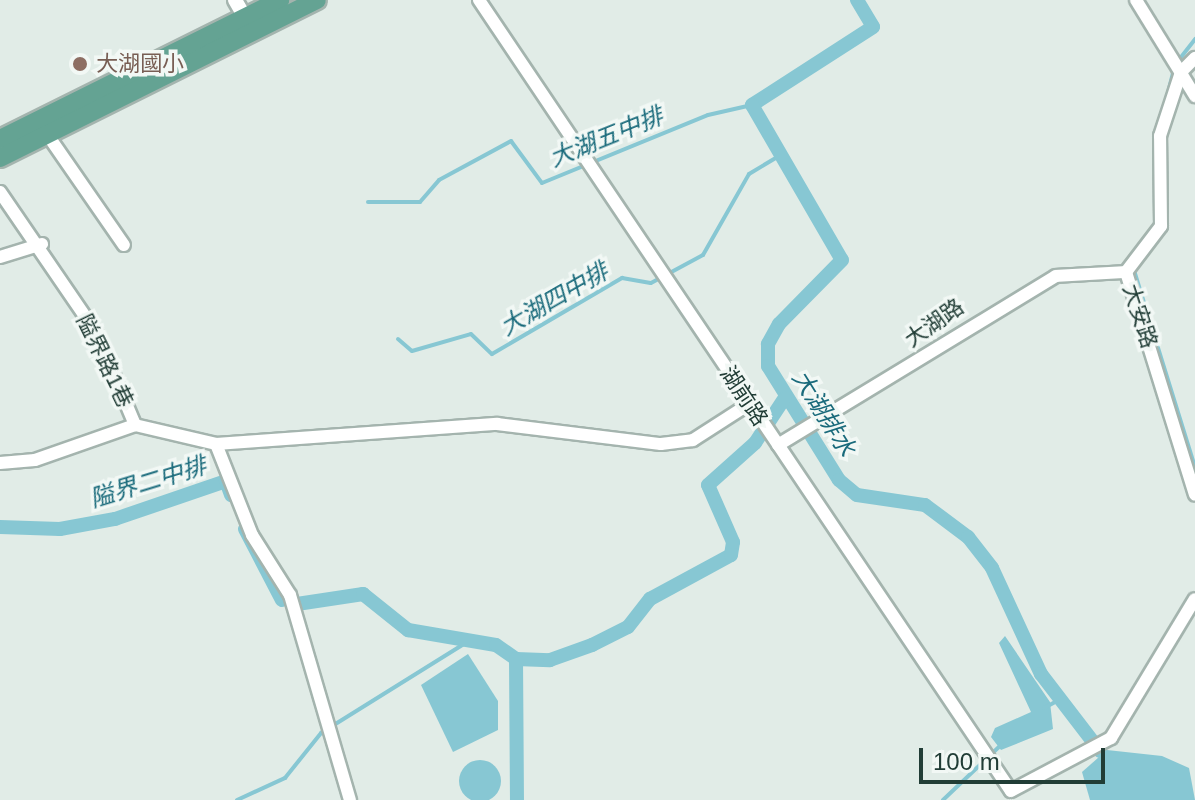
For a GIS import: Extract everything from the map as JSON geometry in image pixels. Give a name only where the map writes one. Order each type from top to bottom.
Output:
[{"type":"main road","points":[[0,158],[250,24],[280,0]]},
{"type":"main road","points":[[0,139],[250,24],[317,0]]},
{"type":"street","points":[[235,0],[250,24]]},
{"type":"street","name":"湖前路","points":[[479,0],[1011,791],[1111,738],[1195,599]]},
{"type":"street","points":[[1136,0],[1195,96]]},
{"type":"street","name":"大安路","points":[[1195,58],[1181,72],[1160,136],[1161,226],[1126,272],[1195,495]]},
{"type":"street","points":[[47,134],[124,245]]},
{"type":"street","name":"隘界路1巷","points":[[0,192],[42,244],[96,332],[135,425],[216,444],[497,424],[661,444],[693,440],[749,404]]},
{"type":"street","points":[[0,257],[42,244]]},
{"type":"street","name":"大湖路","points":[[778,445],[1056,276],[1126,272]]},
{"type":"street","points":[[0,463],[35,460],[135,425]]},
{"type":"street","points":[[216,444],[252,535],[290,595],[350,800]]},
{"type":"water","points":[[1005,636],[1050,702],[1053,729],[1001,750],[991,737],[995,728],[1031,712],[999,643]]},
{"type":"water","points":[[468,654],[498,701],[498,730],[453,752],[421,685]]},
{"type":"water","points":[[1107,750],[1162,756],[1189,768],[1195,800],[1090,800],[1082,772]]},
{"type":"water","points":[[480,760],[495,766],[501,781],[495,796],[480,802],[465,796],[459,781],[465,766]]},
{"type":"waterway","name":"大湖排水","points":[[857,0],[873,27],[752,105],[842,260],[779,324],[768,344],[768,366],[839,480],[857,495],[925,505],[968,537],[992,568],[1041,674],[1100,751]]},
{"type":"waterway","points":[[1178,61],[1195,39]]},
{"type":"waterway","points":[[1154,148],[1174,69]]},
{"type":"waterway","name":"大湖五中排","points":[[368,202],[420,202],[439,180],[511,141],[542,183],[708,115],[752,105]]},
{"type":"waterway","name":"大湖四中排","points":[[398,339],[412,351],[471,334],[492,354],[622,278],[651,283],[703,255],[749,174],[781,155]]},
{"type":"waterway","points":[[1133,267],[1195,467]]},
{"type":"waterway","points":[[516,659],[550,660],[592,645],[628,627],[650,599],[731,555],[733,542],[708,485],[755,443],[784,399]]},
{"type":"waterway","name":"隘界二中排","points":[[0,527],[60,529],[115,519],[226,481],[231,495]]},
{"type":"waterway","points":[[245,529],[282,600]]},
{"type":"waterway","name":"隘界二中排","points":[[297,604],[363,594],[408,630],[496,645],[516,659]]},
{"type":"waterway","points":[[237,800],[285,778],[321,733],[469,641]]},
{"type":"waterway","points":[[516,659],[517,800]]},
{"type":"waterway","points":[[1044,708],[1061,699]]},
{"type":"waterway","points":[[943,800],[1002,744]]},
{"type":"place","name":"大湖國小","points":[[80,64]]}]
